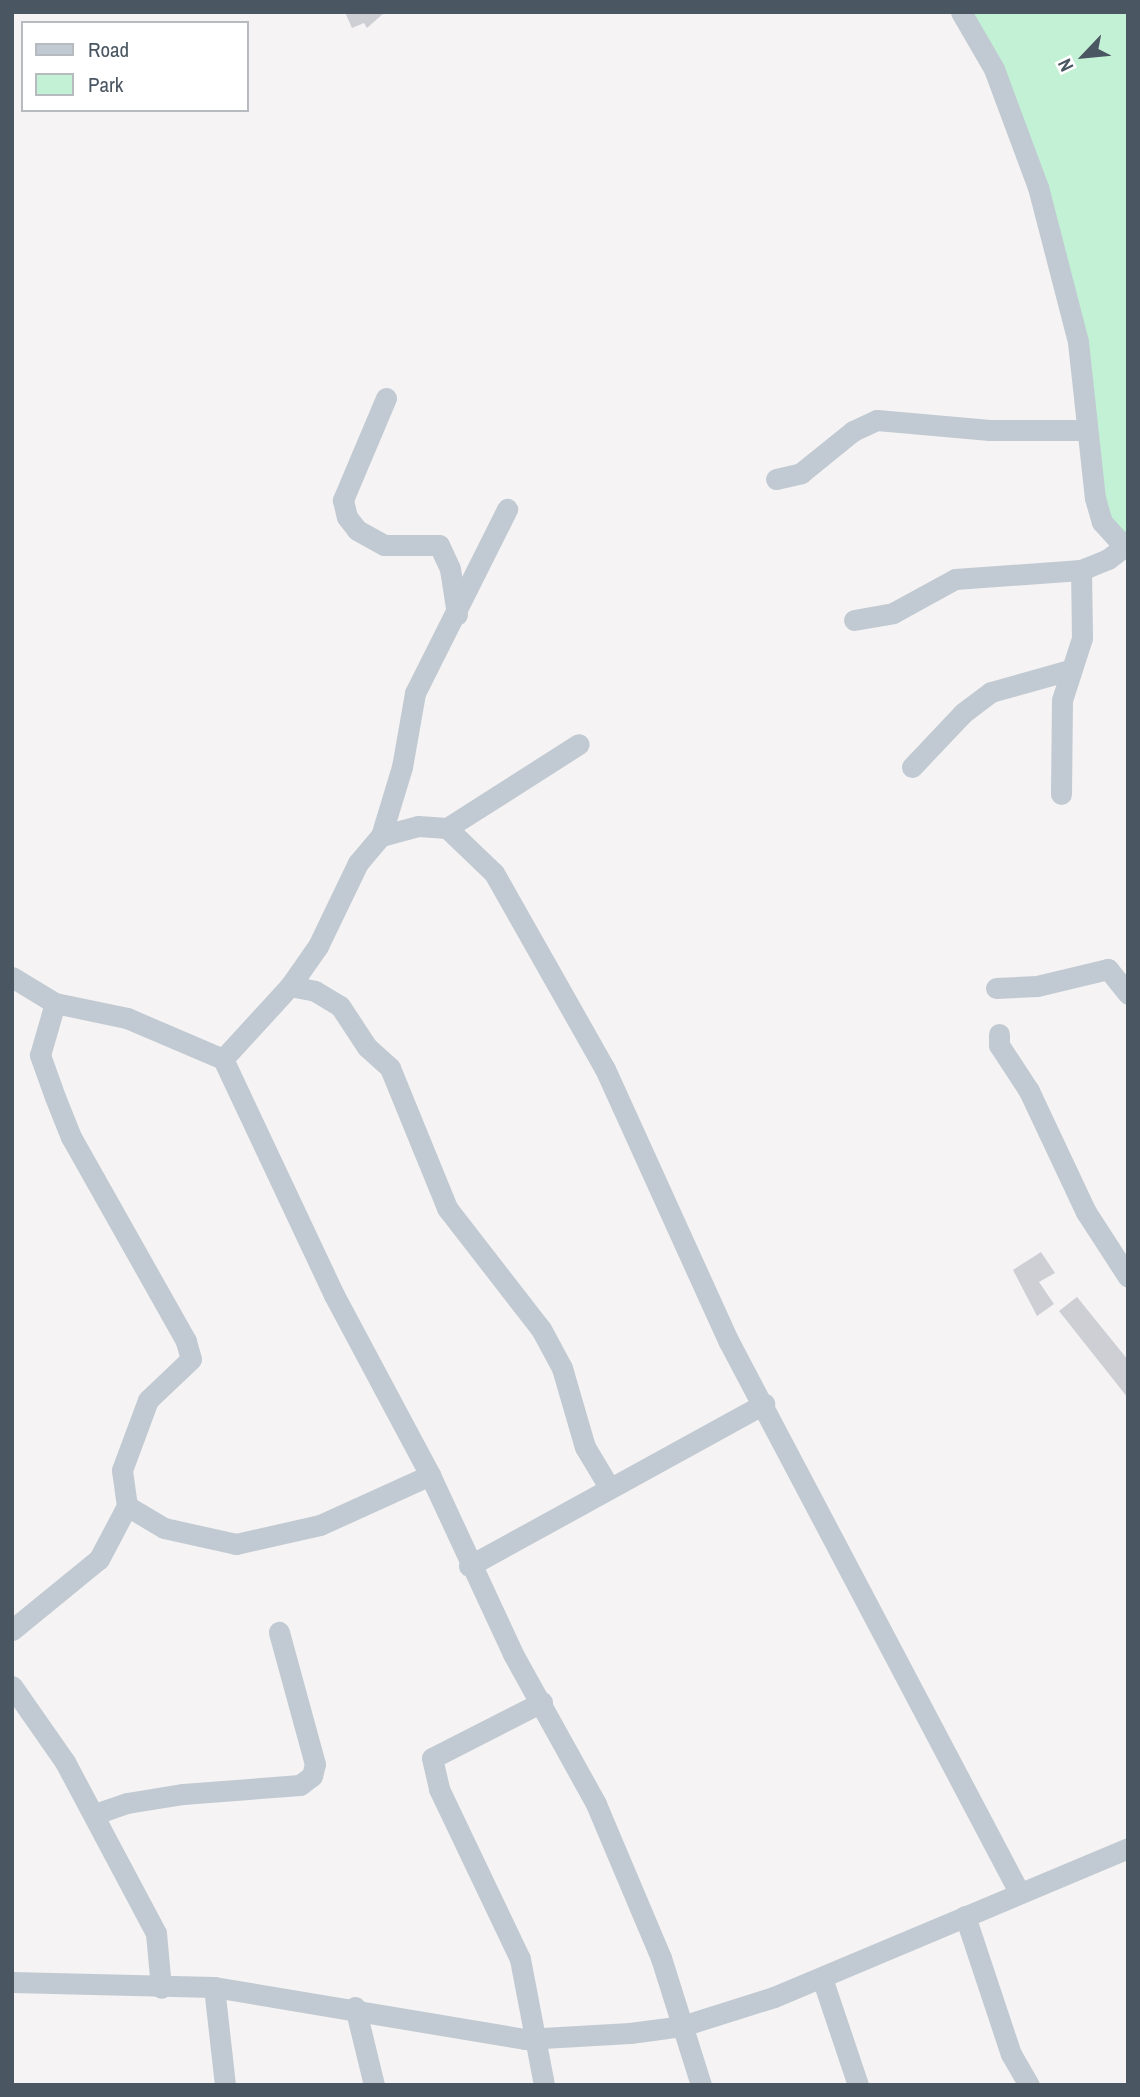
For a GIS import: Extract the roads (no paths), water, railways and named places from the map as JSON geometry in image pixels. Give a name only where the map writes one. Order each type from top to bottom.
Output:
[{"type":"street","points":[[961,12],[994,69],[1038,187],[1078,342],[1087,430],[1102,522],[1119,541],[1128,543]]},
{"type":"street","points":[[386,398],[343,500],[347,517],[357,530],[384,545],[439,545],[450,569],[457,614]]},
{"type":"street","points":[[776,479],[801,473],[853,431],[877,420],[990,430],[1087,430]]},
{"type":"street","points":[[223,1059],[290,986],[318,946],[358,863],[381,836],[402,767],[415,693],[457,614],[507,509]]},
{"type":"street","points":[[854,620],[893,613],[955,579],[1081,570],[1108,559],[1128,543]]},
{"type":"street","points":[[1061,794],[1061,709],[1070,670],[1082,638],[1081,570]]},
{"type":"street","points":[[912,767],[963,713],[992,692],[1070,670]]},
{"type":"street","points":[[381,836],[418,826],[447,828],[579,744]]},
{"type":"street","points":[[447,828],[495,873],[605,1069],[729,1342],[1019,1892]]},
{"type":"street","points":[[996,988],[1037,986],[1108,969],[1128,994]]},
{"type":"street","points":[[12,977],[55,1003],[127,1018],[223,1059],[334,1295],[430,1475],[469,1566],[596,1804],[636,1895],[701,2085]]},
{"type":"street","points":[[290,986],[315,991],[340,1006],[366,1047],[390,1068],[447,1208],[541,1329],[562,1368],[585,1447],[609,1488]]},
{"type":"street","points":[[12,1630],[99,1559],[127,1506],[122,1470],[148,1400],[191,1359],[190,1350],[71,1137],[55,1097],[40,1055],[55,1003]]},
{"type":"street","points":[[999,1034],[999,1045],[1029,1091],[1086,1212],[1128,1277]]},
{"type":"street","points":[[469,1566],[764,1404]]},
{"type":"street","points":[[127,1506],[164,1528],[236,1544],[320,1525],[430,1475]]},
{"type":"street","points":[[95,1814],[127,1803],[183,1794],[300,1784],[312,1776],[315,1764],[279,1632]]},
{"type":"street","points":[[12,1686],[95,1814],[156,1933],[161,1988]]},
{"type":"street","points":[[542,1702],[432,1758],[439,1789],[520,1959],[537,2037],[544,2085]]},
{"type":"street","points":[[12,1982],[161,1988],[214,1987],[355,2007],[505,2036],[572,2039],[682,2026],[822,1978],[1019,1892],[1128,1848]]},
{"type":"street","points":[[965,1916],[1011,2054],[1029,2085]]},
{"type":"street","points":[[822,1978],[858,2085]]},
{"type":"street","points":[[214,1987],[225,2085]]},
{"type":"street","points":[[355,2007],[374,2085]]}]
